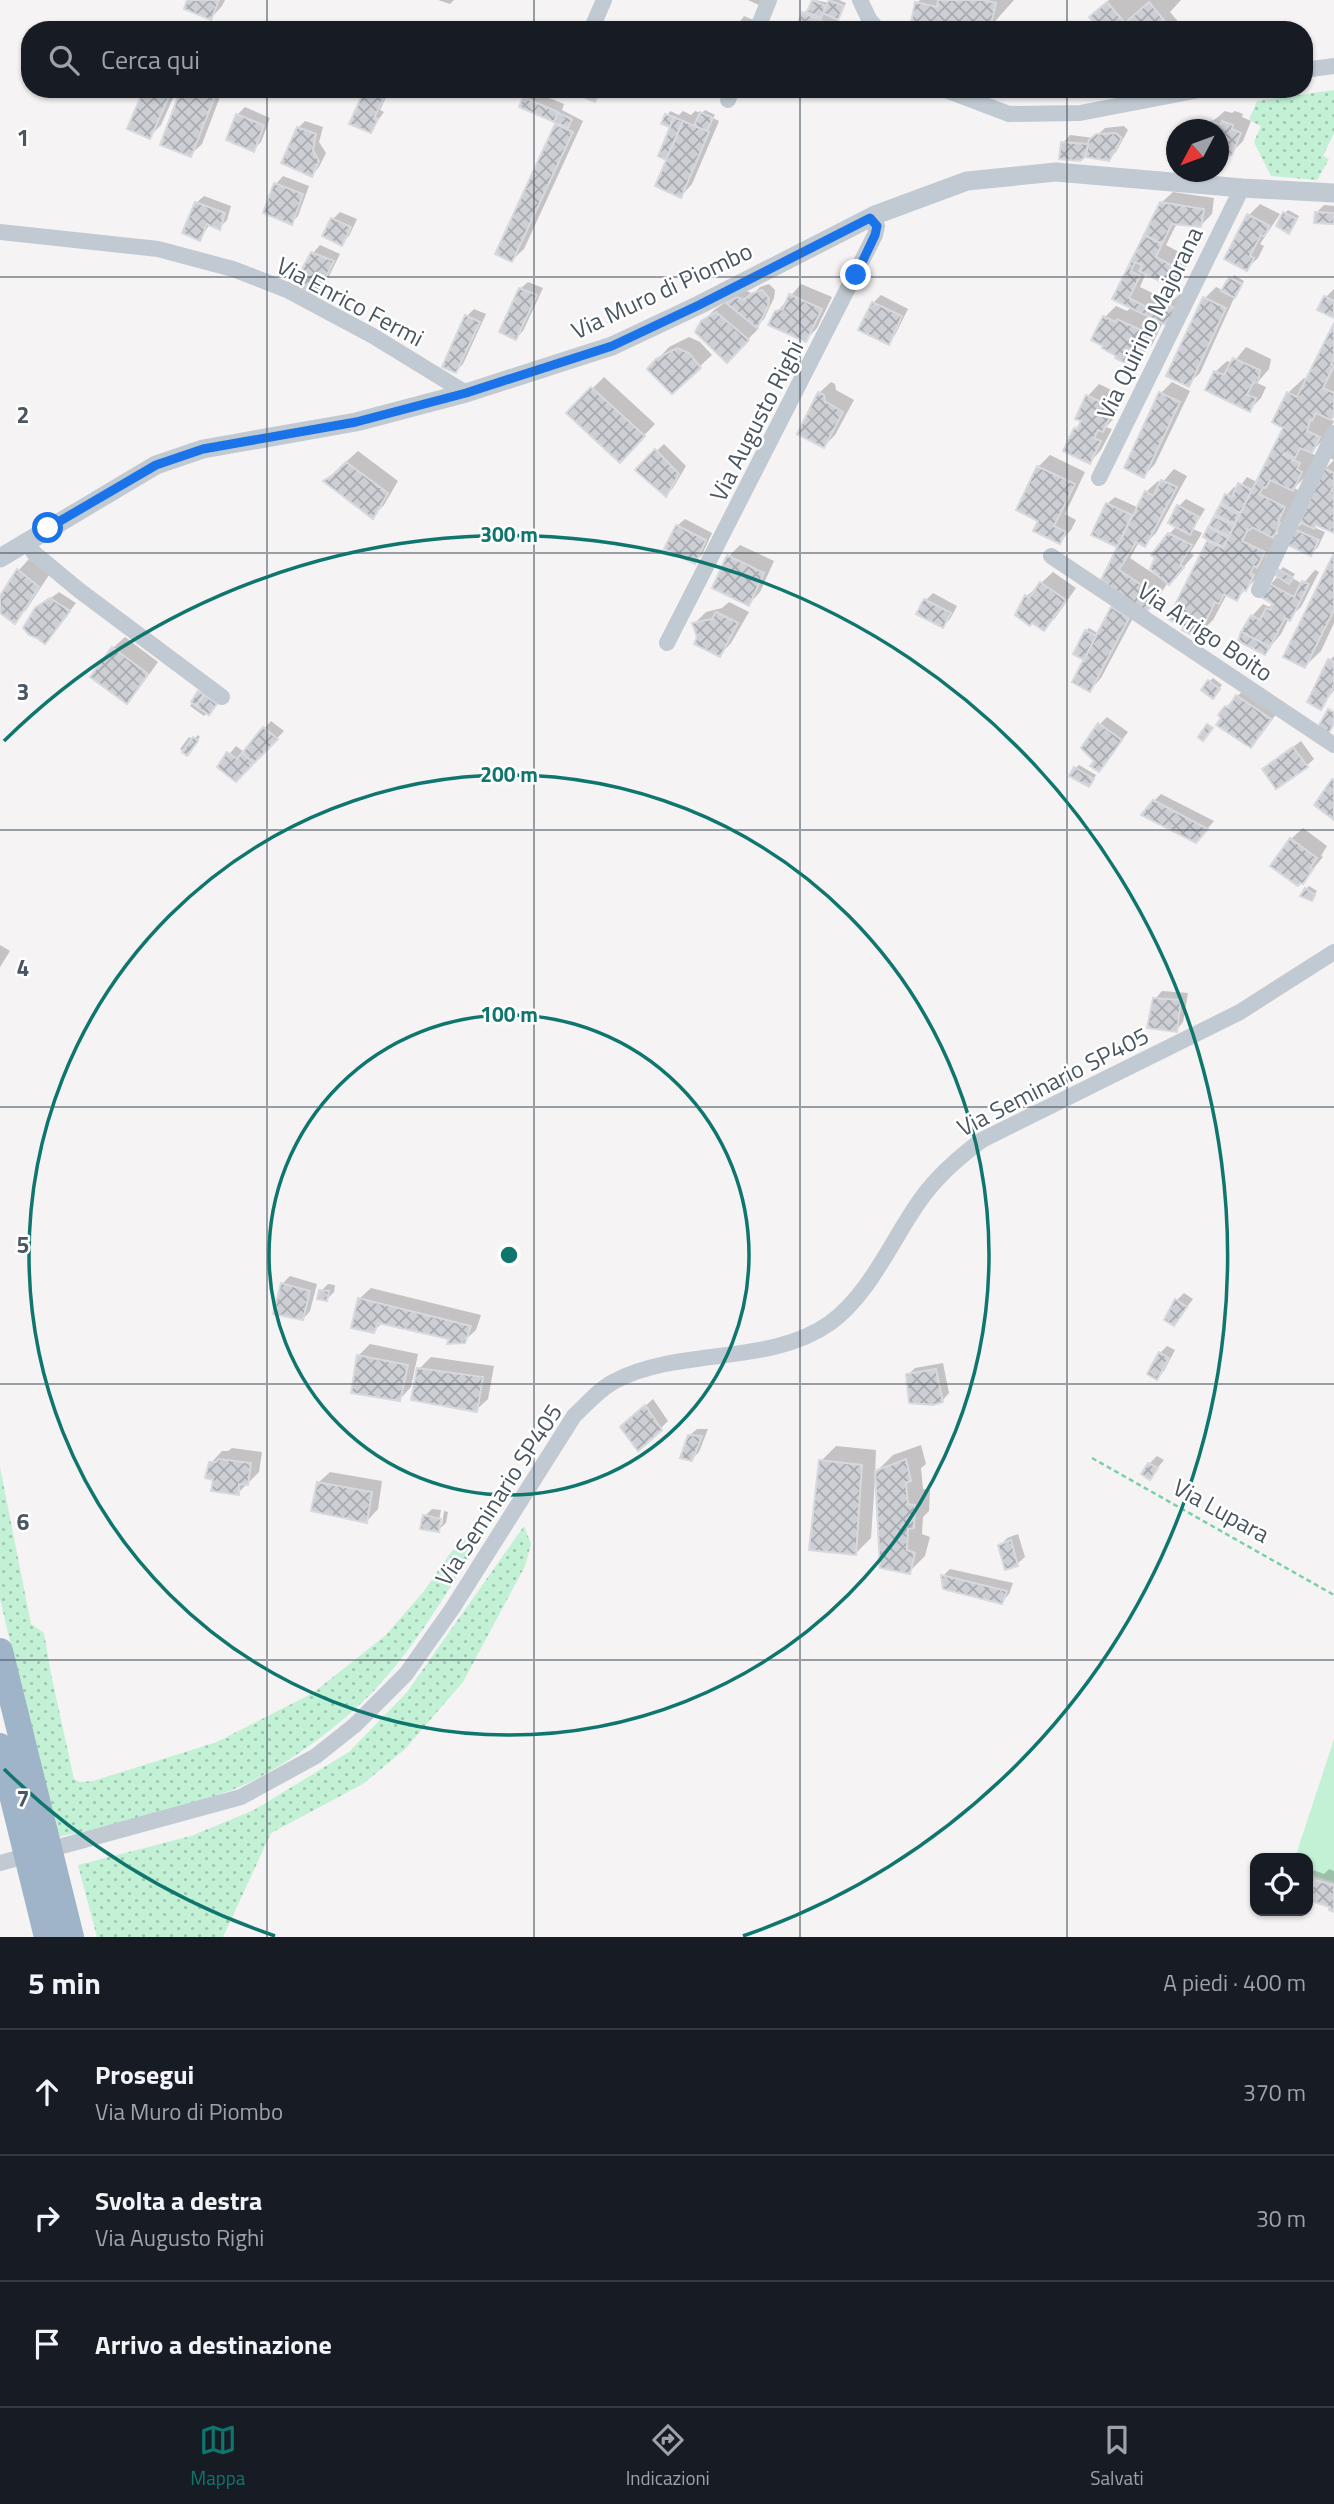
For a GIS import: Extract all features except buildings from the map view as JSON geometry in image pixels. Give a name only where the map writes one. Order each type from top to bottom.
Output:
[{"type":"highway","points":[[0,1651],[71,1937]]},
{"type":"highway","points":[[0,1746],[47,1937]]},
{"type":"street","points":[[595,21],[604,0]]},
{"type":"street","points":[[761,21],[769,0]]},
{"type":"street","points":[[860,0],[871,21]]},
{"type":"street","points":[[1313,69],[1334,66]]},
{"type":"street","points":[[967,98],[1009,114],[1080,113],[1158,98]]},
{"type":"street","name":"Via Muro di Piombo","points":[[0,558],[156,465],[203,449],[356,422],[466,393],[612,346],[870,218],[967,181],[1056,172],[1242,188],[1334,192]]},
{"type":"street","name":"Via Quirino Majorana","points":[[1100,478],[1242,188]]},
{"type":"street","name":"Via Augusto Righi","points":[[667,643],[871,245],[877,226],[870,218]]},
{"type":"street","name":"Via Enrico Fermi","points":[[0,232],[158,249],[233,269],[287,290],[373,336],[466,393]]},
{"type":"street","points":[[1259,590],[1334,433]]},
{"type":"street","points":[[26,541],[34,554],[222,698]]},
{"type":"street","name":"Via Arrigo Boito","points":[[1051,556],[1334,745]]},
{"type":"street","name":"Via Seminario SP405","points":[[0,1863],[241,1797],[316,1756],[355,1725],[414,1663],[452,1609],[574,1416],[602,1390],[615,1381],[664,1364],[780,1345],[830,1322],[865,1287],[922,1198],[955,1160],[982,1140],[1240,1012],[1334,952]]},
{"type":"path","name":"Via Lupara","points":[[1092,1458],[1334,1595]]},
{"type":"green space","points":[[1334,90],[1334,133],[1323,156],[1329,159],[1317,180],[1271,176],[1254,142],[1261,126],[1249,120],[1257,101],[1313,98],[1313,93]]},
{"type":"green space","points":[[0,1467],[31,1624],[44,1633],[74,1779],[80,1782],[93,1781],[217,1742],[313,1693],[386,1635],[424,1591],[451,1552],[474,1529],[483,1525],[488,1527],[437,1608],[395,1667],[365,1700],[310,1745],[270,1771],[232,1790],[145,1817],[57,1837],[0,1599]]},
{"type":"green space","points":[[524,1526],[531,1544],[525,1566],[463,1682],[405,1749],[363,1784],[271,1833],[223,1937],[97,1937],[78,1865],[191,1836],[254,1810],[349,1752],[407,1692]]},
{"type":"green space","points":[[1334,1739],[1334,1882],[1313,1876],[1313,1853],[1297,1853]]},
{"type":"route","points":[[48,528],[156,465],[203,449],[356,422],[466,393],[612,346],[870,218],[877,226],[875,235],[856,275]]}]
